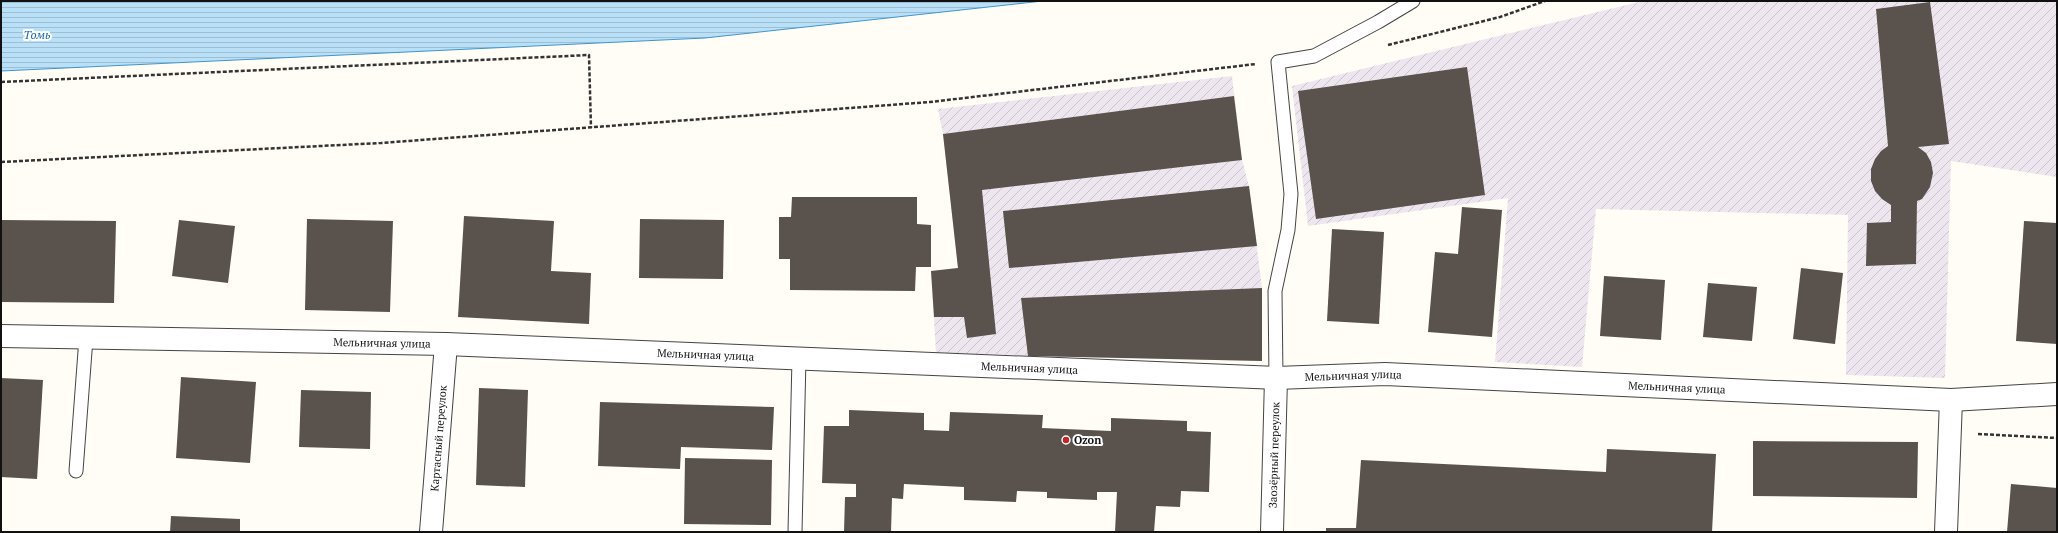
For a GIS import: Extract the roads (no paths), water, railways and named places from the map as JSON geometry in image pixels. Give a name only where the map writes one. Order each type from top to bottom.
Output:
[{"type":"street","name":"Мельничная улица","points":[[1,336],[446,344],[1276,378],[1385,374],[1950,400],[2057,394]]},
{"type":"street","name":"Картасный переулок","points":[[431,532],[446,344]]},
{"type":"street","name":"Заозёрный переулок","points":[[1272,532],[1276,378]]},
{"type":"street","points":[[1946,532],[1950,400]]},
{"type":"lane","points":[[1276,378],[1275,291],[1288,230],[1292,194],[1278,62],[1314,56],[1378,22],[1413,1]]},
{"type":"lane","points":[[76,471],[86,338]]},
{"type":"lane","points":[[795,532],[799,358]]},
{"type":"water","name":"Томь","points":[[1,1],[1043,1],[705,38],[1,71]]},
{"type":"place","name":"Ozon","points":[[1066,440]]}]
